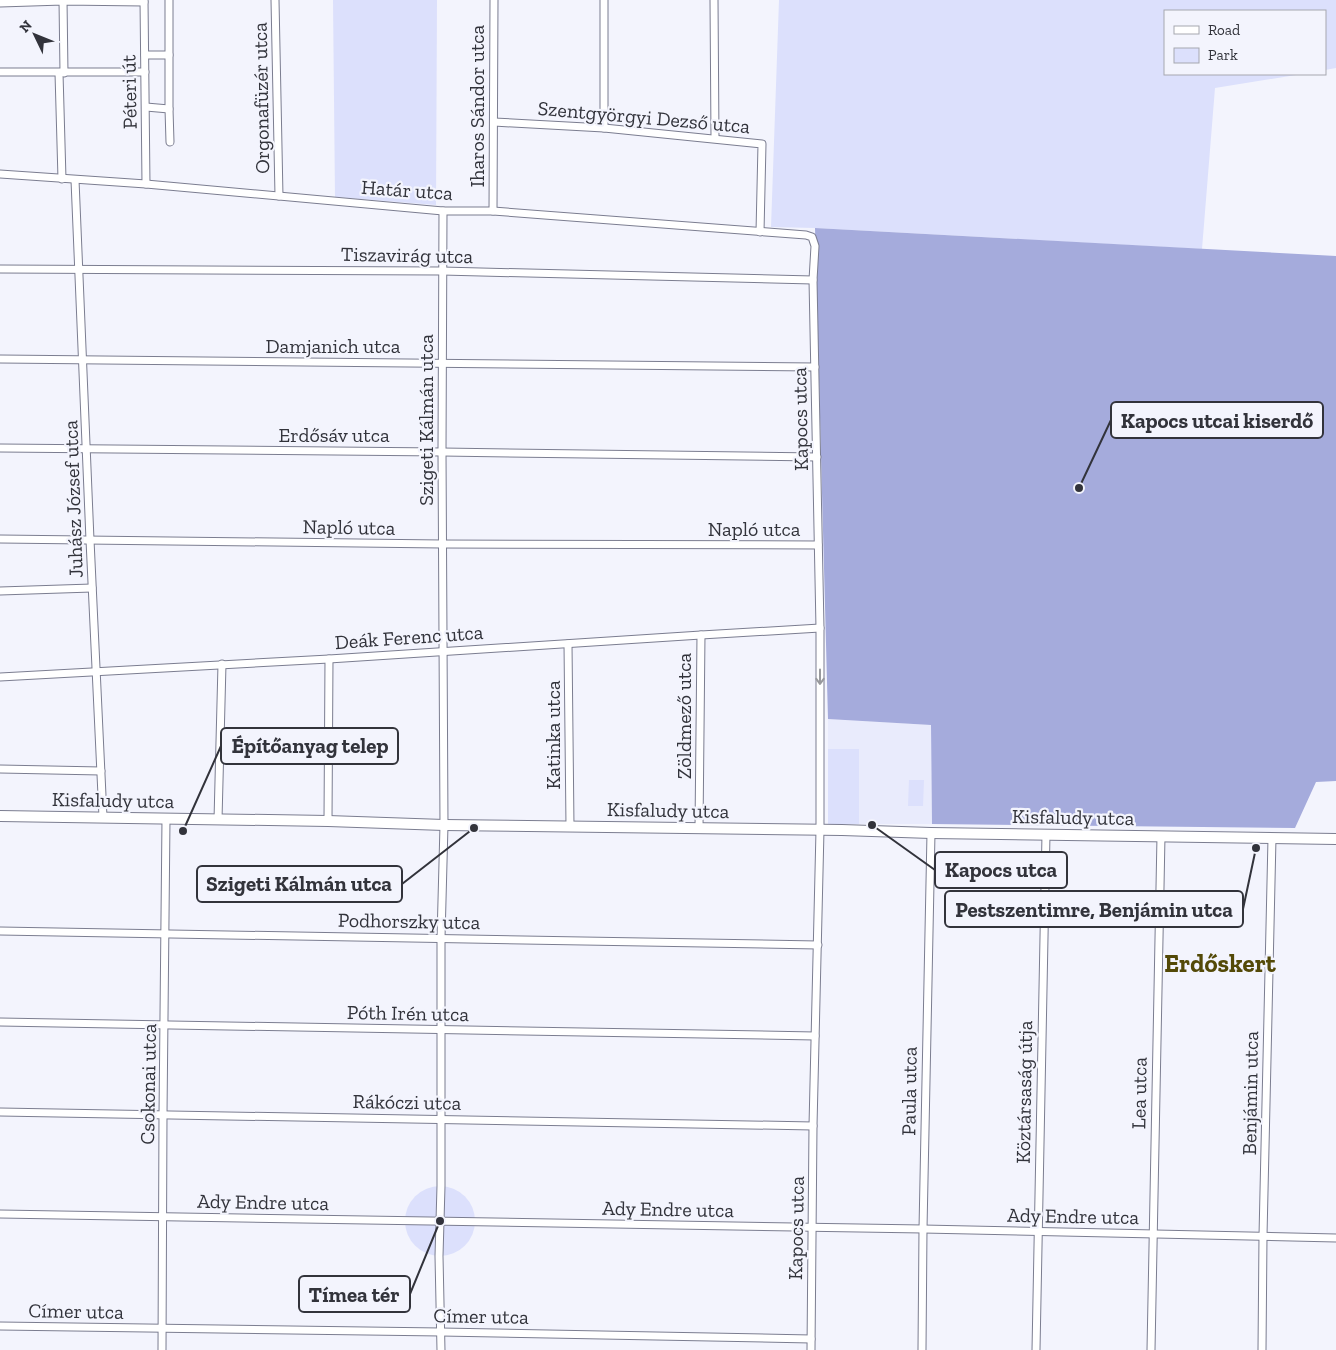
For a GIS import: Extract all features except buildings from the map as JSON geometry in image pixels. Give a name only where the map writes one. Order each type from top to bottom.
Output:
[{"type":"street","points":[[62,179],[63,0]]},
{"type":"street","points":[[0,3],[63,0],[144,1]]},
{"type":"street","points":[[169,0],[170,142]]},
{"type":"street","name":"Orgonafüzér utca","points":[[275,0],[279,196]]},
{"type":"street","name":"Iharos Sándor utca","points":[[493,211],[494,0]]},
{"type":"street","points":[[604,0],[604,128]]},
{"type":"street","points":[[714,0],[715,138]]},
{"type":"street","name":"Péteri út","points":[[144,1],[146,184]]},
{"type":"street","points":[[145,55],[169,55]]},
{"type":"street","points":[[0,72],[146,72]]},
{"type":"street","points":[[146,107],[169,108]]},
{"type":"street","name":"Szentgyörgyi Dezső utca","points":[[494,122],[604,128],[762,144],[760,232]]},
{"type":"street","name":"Határ utca","points":[[0,174],[146,184],[443,211],[493,211],[806,235],[812,237]]},
{"type":"street","name":"Juhász József utca","points":[[75,180],[103,817]]},
{"type":"street","name":"Szigeti Kálmán utca","points":[[441,1350],[439,1221],[441,1186],[441,938],[444,825],[442,651],[443,211]]},
{"type":"street","name":"Kapocs utca","points":[[811,1350],[820,830],[820,628],[813,280],[815,246],[812,237]]},
{"type":"street","name":"Tiszavirág utca","points":[[0,268],[442,271],[813,280]]},
{"type":"street","name":"Damjanich utca","points":[[0,359],[815,367]]},
{"type":"street","name":"Erdősáv utca","points":[[0,448],[817,457]]},
{"type":"street","name":"Napló utca","points":[[0,539],[442,544],[818,545]]},
{"type":"street","points":[[0,590],[92,588]]},
{"type":"street","name":"Deák Ferenc utca","points":[[0,676],[329,659],[820,628]]},
{"type":"street","name":"Zöldmező utca","points":[[699,828],[700,635]]},
{"type":"street","name":"Katinka utca","points":[[568,644],[570,826]]},
{"type":"street","points":[[328,821],[329,659]]},
{"type":"street","points":[[218,820],[222,664]]},
{"type":"street","points":[[0,769],[101,771]]},
{"type":"street","name":"Kisfaludy utca","points":[[0,816],[1336,839]]},
{"type":"street","name":"Csokonai utca","points":[[162,1350],[166,819]]},
{"type":"street","name":"Paula utca","points":[[922,1350],[931,833]]},
{"type":"street","name":"Köztársaság útja","points":[[1036,1350],[1046,834]]},
{"type":"street","name":"Lea utca","points":[[1151,1350],[1161,836]]},
{"type":"street","name":"Benjámin utca","points":[[1262,1350],[1272,838]]},
{"type":"street","name":"Podhorszky utca","points":[[0,931],[818,945]]},
{"type":"street","name":"Póth Irén utca","points":[[0,1022],[815,1036]]},
{"type":"street","name":"Rákóczi utca","points":[[0,1112],[814,1126]]},
{"type":"street","name":"Ady Endre utca","points":[[0,1214],[1152,1233],[1336,1238]]},
{"type":"street","name":"Címer utca","points":[[0,1326],[811,1338]]},
{"type":"shaded area","points":[[815,228],[1336,256],[1336,781],[1316,782],[1295,828],[932,824],[931,725],[828,719]]},
{"type":"shaded area","points":[[828,719],[931,725],[932,824],[828,824]]},
{"type":"green space","points":[[333,0],[437,0],[436,205],[335,197]]},
{"type":"green space","points":[[779,0],[1336,0],[1336,68],[1326,70],[1326,10],[1164,10],[1164,75],[1296,75],[1215,88],[1202,249],[771,227]]},
{"type":"green space","points":[[828,749],[859,749],[859,824],[828,824]]},
{"type":"green space","points":[[909,780],[924,780],[923,806],[908,806]]},
{"type":"green space","points":[[440,1186],[453,1189],[465,1196],[472,1208],[475,1221],[472,1234],[465,1246],[453,1253],[440,1256],[427,1253],[415,1246],[408,1234],[405,1221],[408,1208],[415,1196],[427,1189]]},
{"type":"place","name":"Kapocs utcai kiserdő","points":[[1079,488]]},
{"type":"place","name":"Kapocs utca","points":[[872,825]]},
{"type":"place","name":"Szigeti Kálmán utca","points":[[474,828]]},
{"type":"place","name":"Építőanyag telep","points":[[183,831]]},
{"type":"place","name":"Pestszentimre, Benjámin utca","points":[[1256,848]]},
{"type":"place","name":"Tímea tér","points":[[440,1221]]},
{"type":"district","name":"Erdőskert","points":[[1220,963]]}]
